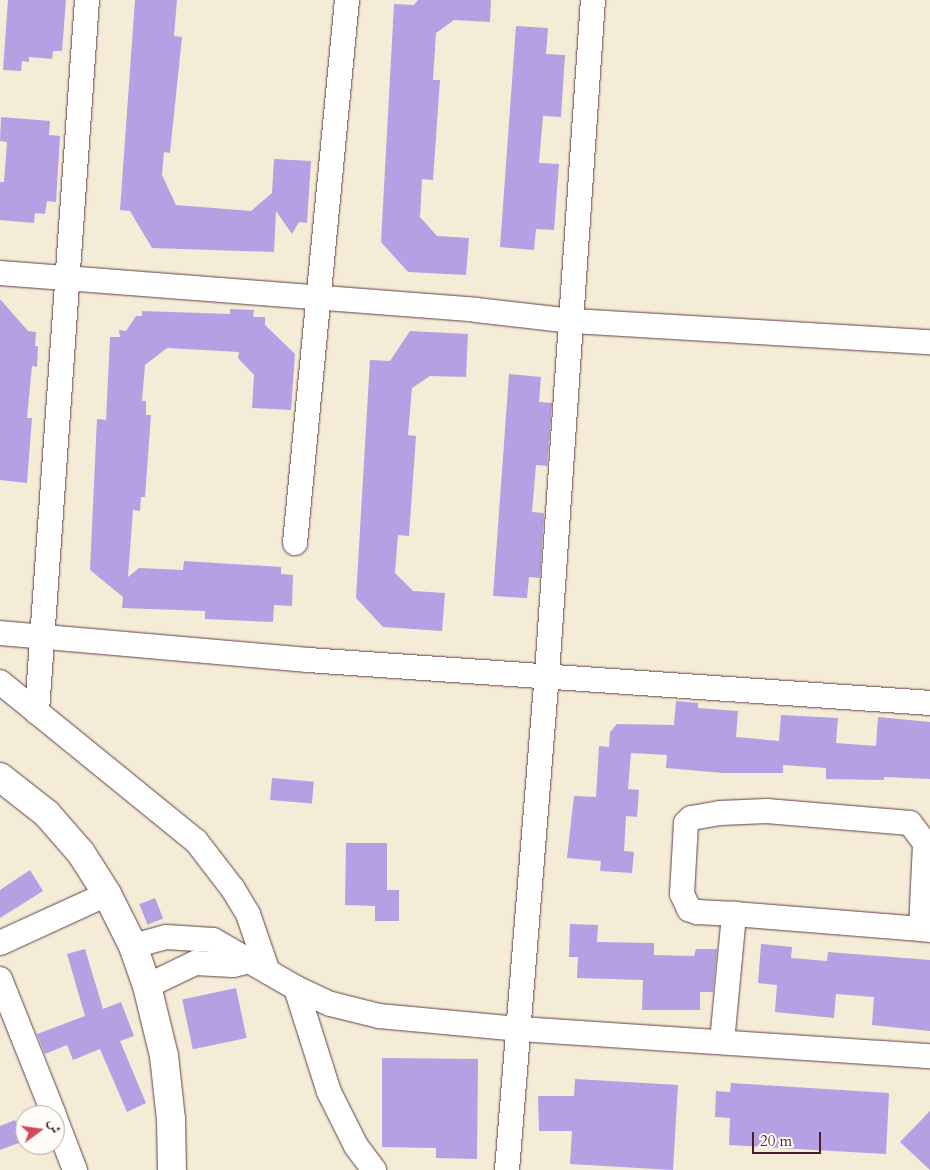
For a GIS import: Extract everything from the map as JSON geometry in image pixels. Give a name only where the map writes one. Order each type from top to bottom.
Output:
[{"type":"street","points":[[37,712],[65,278],[87,0]]},
{"type":"street","points":[[295,543],[347,0]]},
{"type":"street","points":[[506,1170],[520,1029],[547,674],[593,0]]},
{"type":"street","points":[[0,273],[319,298],[572,321],[930,342]]},
{"type":"street","points":[[0,633],[42,635],[308,660],[547,674],[930,703]]},
{"type":"street","points":[[0,682],[196,841],[233,889],[248,914],[268,972]]},
{"type":"street","points":[[0,777],[63,831],[107,894],[133,946],[147,986],[164,1056],[171,1119],[172,1170]]},
{"type":"street","points":[[766,811],[894,819],[914,825],[925,843],[925,929],[697,912],[684,904],[685,827],[688,819],[720,813],[766,811]]},
{"type":"street","points":[[0,943],[107,894]]},
{"type":"street","points":[[722,1042],[734,914]]},
{"type":"street","points":[[133,946],[166,937],[200,938],[225,945],[246,962],[296,988],[331,1004],[379,1016],[520,1029],[930,1056]]},
{"type":"street","points":[[147,986],[185,966],[246,962]]},
{"type":"street","points":[[0,979],[49,1105]]},
{"type":"street","points":[[296,988],[329,1092],[356,1146],[374,1170]]},
{"type":"street","points":[[65,1145],[75,1170]]},
{"type":"building","points":[[8,0],[66,0],[62,51],[53,51],[52,59],[29,57],[29,62],[22,61],[21,71],[3,70]]},
{"type":"building","points":[[135,0],[177,0],[174,36],[182,37],[170,153],[164,152],[162,175],[176,205],[251,211],[272,193],[274,159],[311,161],[307,223],[299,222],[292,234],[276,211],[274,252],[152,248],[130,211],[120,210]]},
{"type":"building","points":[[418,0],[491,0],[490,22],[454,20],[436,33],[433,80],[440,80],[433,180],[422,179],[420,217],[437,236],[469,238],[466,275],[408,272],[381,242],[394,4],[414,5]]},
{"type":"building","points":[[516,26],[548,28],[546,54],[565,55],[561,117],[543,116],[539,163],[559,164],[554,230],[536,229],[534,250],[500,247]]},
{"type":"building","points":[[1,117],[50,121],[49,135],[60,136],[56,202],[47,201],[45,214],[35,213],[34,223],[0,220],[0,182],[4,182],[7,142],[0,141]]},
{"type":"building","points":[[0,299],[28,331],[36,332],[35,346],[38,346],[37,367],[32,366],[27,418],[32,418],[27,483],[0,480]]},
{"type":"building","points":[[230,309],[254,310],[253,317],[265,317],[265,325],[295,354],[291,410],[252,408],[254,375],[238,358],[239,352],[167,348],[145,365],[142,401],[146,401],[146,415],[151,415],[145,497],[141,497],[140,511],[133,510],[128,577],[139,568],[183,570],[184,561],[281,567],[281,574],[293,575],[292,606],[274,605],[273,622],[205,619],[205,611],[122,608],[123,597],[90,570],[97,419],[106,420],[110,337],[120,337],[119,330],[126,331],[136,316],[142,316],[142,311],[230,314]]},
{"type":"building","points":[[410,331],[468,334],[466,377],[430,376],[412,388],[408,435],[416,436],[409,536],[398,535],[395,573],[413,591],[445,593],[442,631],[383,627],[356,598],[370,360],[390,361]]},
{"type":"building","points":[[509,374],[541,377],[539,402],[552,403],[547,466],[536,465],[532,512],[544,513],[540,578],[529,577],[527,598],[493,596]]},
{"type":"building","points":[[676,701],[698,703],[698,708],[738,711],[736,737],[779,741],[781,715],[838,718],[836,743],[876,746],[878,717],[930,722],[930,779],[884,777],[884,780],[826,779],[826,768],[783,765],[783,773],[723,773],[666,768],[667,755],[631,753],[628,789],[639,790],[637,817],[626,816],[624,851],[634,852],[632,873],[600,871],[601,861],[567,858],[574,796],[596,797],[599,746],[609,747],[610,732],[617,724],[674,725]]},
{"type":"building","points":[[272,778],[314,782],[312,804],[270,800]]},
{"type":"building","points":[[346,843],[387,843],[387,890],[399,890],[399,921],[375,921],[375,906],[345,905]]},
{"type":"building","points":[[30,870],[43,891],[0,918],[0,890]]},
{"type":"building","points":[[155,898],[163,918],[147,925],[139,904]]},
{"type":"building","points":[[570,924],[598,925],[597,942],[654,943],[654,955],[694,956],[696,949],[717,949],[713,992],[700,992],[700,1010],[642,1010],[643,980],[577,978],[578,957],[569,957]]},
{"type":"building","points":[[761,944],[792,947],[791,958],[827,961],[828,952],[930,960],[930,1031],[872,1025],[874,997],[836,994],[834,1018],[775,1012],[777,985],[758,983]]},
{"type":"building","points":[[85,949],[103,1009],[121,1002],[134,1036],[120,1041],[146,1103],[127,1112],[100,1049],[73,1060],[67,1045],[45,1054],[37,1034],[85,1016],[67,954]]},
{"type":"building","points":[[236,988],[247,1038],[193,1049],[182,999]]},
{"type":"building","points":[[382,1058],[478,1059],[477,1159],[436,1158],[436,1148],[382,1147]]},
{"type":"building","points":[[575,1079],[678,1085],[673,1170],[570,1164],[572,1131],[539,1131],[538,1096],[574,1096]]},
{"type":"building","points":[[731,1083],[889,1093],[886,1154],[729,1145],[730,1118],[715,1117],[716,1091],[730,1092]]},
{"type":"building","points":[[930,1111],[930,1170],[900,1142]]},
{"type":"building","points":[[15,1120],[15,1144],[0,1150],[0,1126]]}]
